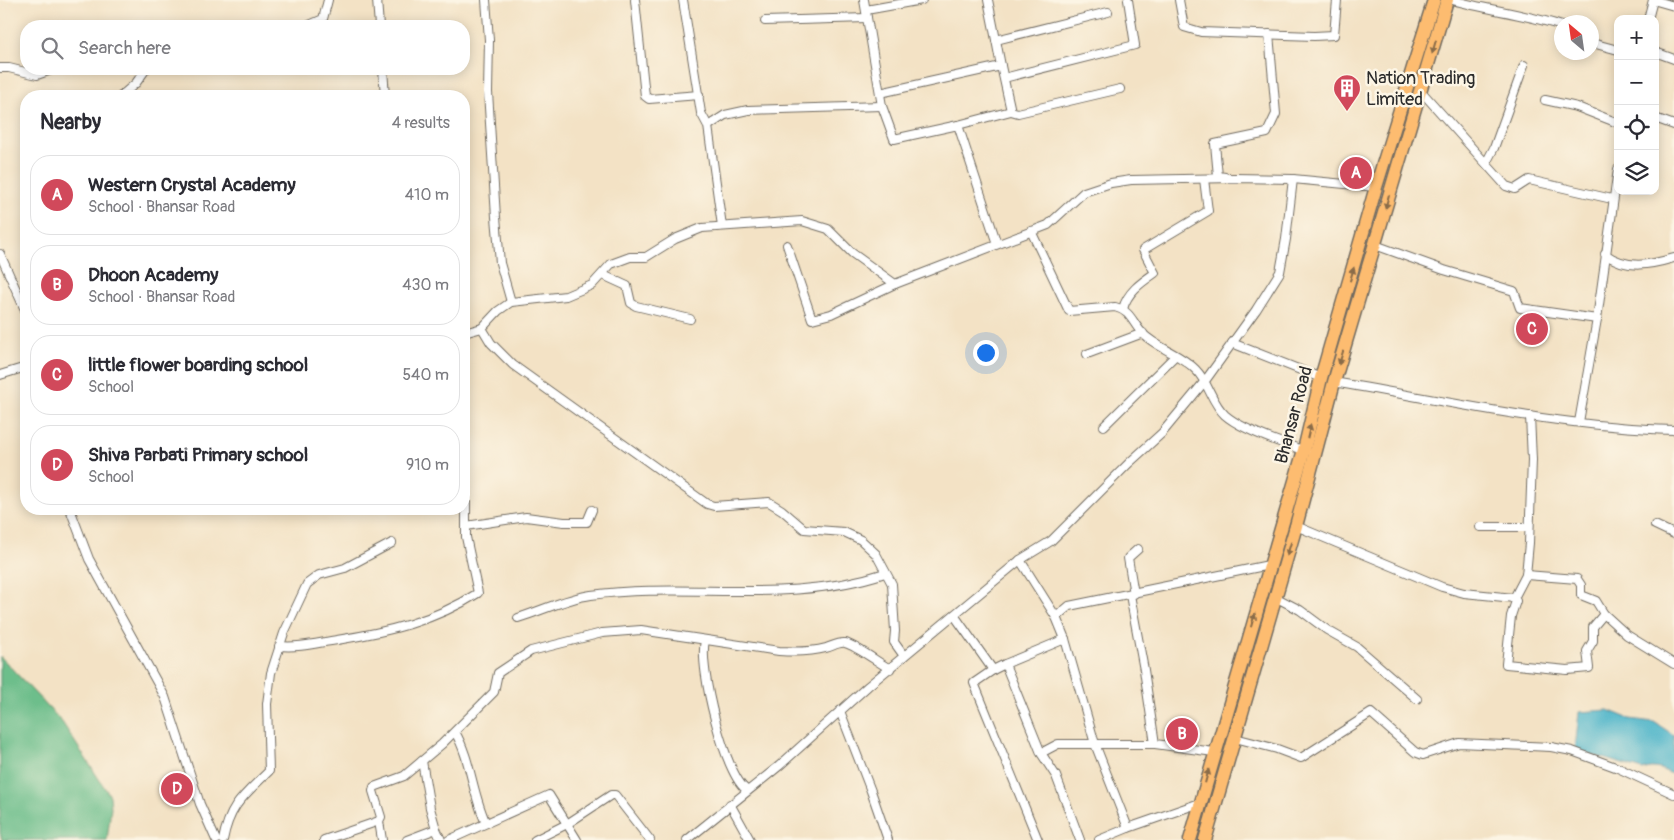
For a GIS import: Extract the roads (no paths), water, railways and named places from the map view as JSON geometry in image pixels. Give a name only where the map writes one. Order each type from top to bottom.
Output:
[{"type":"highway","name":"Bhansar Road","points":[[1205,840],[1296,526],[1321,378],[1376,187],[1434,0]]},
{"type":"highway","name":"Bhansar Road","points":[[1190,840],[1269,565],[1334,382],[1447,0]]},
{"type":"street","points":[[320,20],[322,19],[328,0]]},
{"type":"street","points":[[377,0],[379,20]]},
{"type":"street","points":[[486,0],[489,40],[488,92],[496,217],[500,263],[511,302]]},
{"type":"street","points":[[635,0],[645,96],[649,99],[699,95]]},
{"type":"street","points":[[683,0],[701,113],[708,126],[722,226]]},
{"type":"street","points":[[864,0],[882,106],[894,139],[1011,111],[1018,113],[1037,110],[1120,89]]},
{"type":"street","points":[[764,21],[866,14],[922,0]]},
{"type":"street","points":[[988,0],[1011,111]]},
{"type":"street","points":[[1004,78],[1135,45],[1128,0]]},
{"type":"street","points":[[1179,0],[1184,27],[1201,32],[1334,35],[1337,0]]},
{"type":"street","points":[[1452,0],[1480,8],[1515,13],[1554,24]]},
{"type":"street","points":[[1649,15],[1653,0],[1674,6]]},
{"type":"street","points":[[996,40],[1108,12]]},
{"type":"street","points":[[1234,178],[1218,176],[1215,144],[1267,133],[1276,114],[1269,34]]},
{"type":"street","points":[[1599,45],[1614,49]]},
{"type":"street","points":[[1659,53],[1674,59]]},
{"type":"street","points":[[880,93],[1002,66]]},
{"type":"street","points":[[1486,163],[1494,148],[1524,66]]},
{"type":"street","points":[[0,68],[20,71]]},
{"type":"street","points":[[128,90],[142,75]]},
{"type":"street","points":[[383,75],[385,90]]},
{"type":"street","points":[[1420,92],[1506,186],[1515,189],[1529,180],[1612,199]]},
{"type":"street","points":[[1545,100],[1577,108],[1614,122]]},
{"type":"street","points":[[708,126],[725,115],[748,110],[882,106]]},
{"type":"street","points":[[1659,119],[1674,125]]},
{"type":"street","points":[[958,125],[997,244]]},
{"type":"street","points":[[787,245],[812,319],[831,314],[895,284],[1048,225],[1084,192],[1110,183],[1140,179],[1234,178],[1293,179],[1376,187]]},
{"type":"street","points":[[1123,309],[1125,300],[1138,285],[1155,273],[1143,250],[1208,210],[1204,179]]},
{"type":"street","points":[[687,840],[779,766],[904,656],[1020,560],[1051,541],[1129,463],[1162,433],[1205,382],[1256,310],[1280,272],[1293,179]]},
{"type":"street","points":[[1579,422],[1597,319],[1614,189]]},
{"type":"street","points":[[470,331],[482,328],[498,311],[511,302],[566,296],[592,285],[611,264],[630,257],[646,257],[675,239],[702,228],[802,221],[828,228],[852,254],[895,284]]},
{"type":"street","points":[[1031,231],[1069,311],[1115,307],[1123,309],[1128,312],[1143,333],[1157,346],[1196,369],[1205,382],[1211,398],[1226,415],[1261,435],[1310,452]]},
{"type":"street","points":[[1375,245],[1444,270],[1514,291],[1520,308],[1597,319]]},
{"type":"street","points":[[0,254],[20,299]]},
{"type":"street","points":[[1605,254],[1612,259],[1642,266],[1674,258]]},
{"type":"street","points":[[603,275],[627,286],[631,303],[636,306],[690,318]]},
{"type":"street","points":[[482,328],[496,349],[513,366],[707,504],[714,506],[769,502],[782,510],[804,529],[844,532],[861,540],[876,554],[892,584],[894,642],[904,656]]},
{"type":"street","points":[[1087,354],[1143,333]]},
{"type":"street","points":[[1232,343],[1321,378]]},
{"type":"street","points":[[1104,426],[1175,356]]},
{"type":"street","points":[[0,376],[20,368]]},
{"type":"street","points":[[1334,382],[1530,416],[1632,428],[1674,430]]},
{"type":"street","points":[[1530,416],[1532,460],[1526,575],[1514,598],[1516,601],[1511,616],[1506,664],[1568,670],[1589,668],[1587,651],[1593,641],[1594,627],[1604,614]]},
{"type":"street","points":[[466,526],[526,517],[564,522],[587,522],[592,510]]},
{"type":"street","points":[[72,515],[89,559],[165,697],[200,804],[216,840]]},
{"type":"street","points":[[280,646],[294,648],[377,634],[419,622],[455,608],[478,593],[466,542],[466,515]]},
{"type":"street","points":[[1655,525],[1674,534]]},
{"type":"street","points":[[1296,526],[1442,587],[1464,593],[1514,598]]},
{"type":"street","points":[[1480,527],[1529,527]]},
{"type":"street","points":[[216,840],[235,806],[269,772],[267,704],[271,673],[280,646],[308,584],[319,575],[345,568],[392,543]]},
{"type":"street","points":[[1138,549],[1128,558],[1155,744]]},
{"type":"street","points":[[1020,560],[1056,617],[1066,639],[1095,744],[1128,828]]},
{"type":"street","points":[[1056,617],[1069,606],[1132,595],[1269,565]]},
{"type":"street","points":[[518,618],[588,596],[636,591],[813,589],[864,580],[885,573]]},
{"type":"street","points":[[1526,575],[1577,579],[1581,585],[1582,595],[1596,601],[1604,614],[1627,635],[1674,664]]},
{"type":"street","points":[[1275,597],[1300,610],[1327,630],[1357,647],[1417,699]]},
{"type":"street","points":[[954,615],[993,670]]},
{"type":"street","points":[[382,840],[379,821],[381,817],[373,791],[374,787],[404,776],[422,761],[494,692],[498,673],[531,651],[602,633],[641,630],[673,633],[705,641],[757,649],[800,652],[843,642],[852,645],[868,657],[890,669]]},
{"type":"street","points":[[1038,840],[974,683],[1005,664],[1066,639]]},
{"type":"street","points":[[705,641],[702,651],[712,708],[731,770],[742,788],[747,790]]},
{"type":"street","points":[[1005,664],[1041,753],[1056,776],[1080,840]]},
{"type":"street","points":[[840,711],[872,791],[888,840]]},
{"type":"street","points":[[1235,738],[1301,758],[1371,713],[1415,752],[1423,755],[1459,743],[1551,747],[1572,751],[1618,768],[1674,794]]},
{"type":"street","points":[[454,732],[463,746],[479,809],[486,823]]},
{"type":"street","points":[[1041,753],[1058,744],[1155,744],[1214,752]]},
{"type":"street","points":[[422,761],[430,808],[441,840]]},
{"type":"street","points":[[449,840],[549,795],[577,840]]},
{"type":"street","points":[[535,840],[567,824],[610,796],[615,795],[650,840]]},
{"type":"street","points":[[1099,840],[1200,803]]},
{"type":"street","points":[[730,804],[750,840]]},
{"type":"street","points":[[324,840],[379,821]]},
{"type":"street","points":[[407,840],[436,829]]},
{"type":"water","points":[[1608,710],[1630,719],[1654,722],[1674,735],[1674,775],[1655,768],[1643,770],[1575,750],[1579,712]]},
{"type":"place","name":"Nation Trading Limited","points":[[1347,112]]},
{"type":"place","name":"Western Crystal Academy","points":[[1356,173]]},
{"type":"place","name":"little flower boarding school","points":[[1532,329]]},
{"type":"place","name":"Dhoon Academy","points":[[1182,734]]},
{"type":"place","name":"Shiva Parbati Primary school","points":[[177,789]]}]
